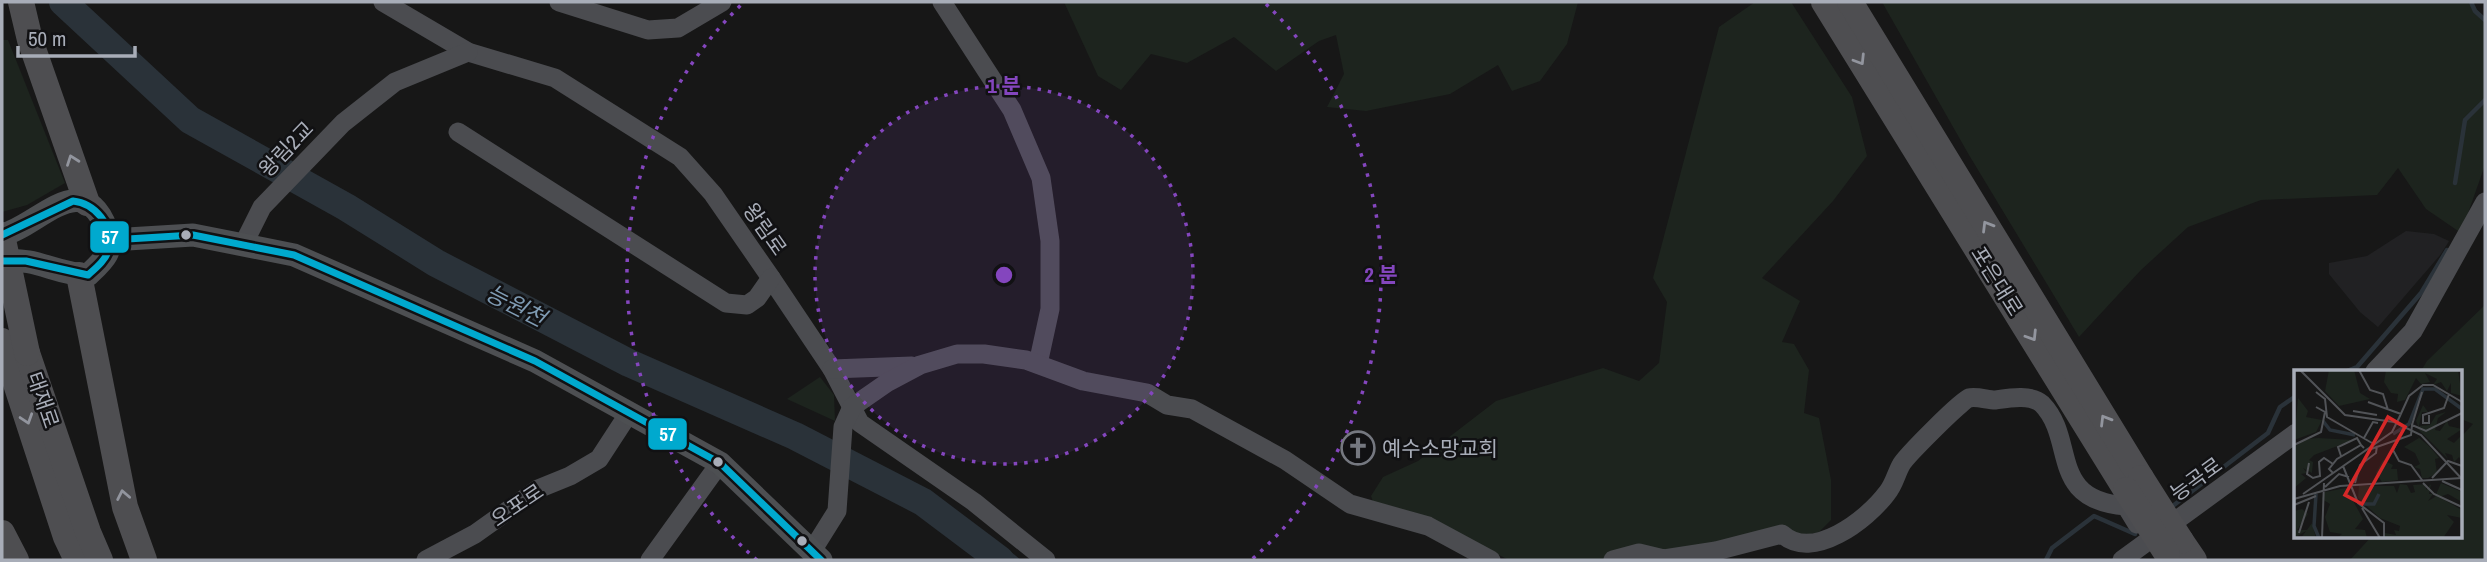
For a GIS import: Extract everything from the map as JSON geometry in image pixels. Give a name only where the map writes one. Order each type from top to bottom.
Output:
[{"type":"highway","points":[[21,2],[56,118],[87,203]]},
{"type":"highway","name":"포은대로","points":[[1824,2],[2134,484]]},
{"type":"highway","name":"포은대로","points":[[1850,2],[2134,484]]},
{"type":"highway","name":"태재로","points":[[2,235],[11,350],[66,537],[77,560]]},
{"type":"highway","points":[[79,275],[125,507],[144,560]]},
{"type":"highway","name":"태재로","points":[[11,350],[100,560]]},
{"type":"highway","points":[[2134,484],[2172,552]]},
{"type":"highway","points":[[2,533],[16,560]]},
{"type":"main road","points":[[2,235],[24,227],[48,208],[72,200],[87,203],[102,215],[111,240],[107,258],[88,275],[67,274],[48,265],[23,259],[2,261]]},
{"type":"main road","points":[[111,240],[193,235],[294,255],[535,361],[720,463],[816,556]]},
{"type":"street","name":"왕림로","points":[[383,2],[468,52],[555,78],[680,157],[713,194],[771,278],[832,369],[860,423],[974,502],[1046,560]]},
{"type":"street","points":[[559,2],[648,30],[678,27],[722,2]]},
{"type":"street","points":[[942,2],[1012,110],[1041,178],[1050,242],[1050,309],[1038,364]]},
{"type":"street","name":"왕림2교","points":[[243,245],[262,207],[343,123],[395,82],[468,52]]},
{"type":"street","points":[[458,132],[726,303],[747,305],[757,298],[771,278]]},
{"type":"street","points":[[2376,370],[2406,339],[2426,312],[2485,202]]},
{"type":"street","points":[[816,556],[838,506],[843,427],[852,407],[888,382],[920,366],[957,354],[984,354],[1038,364],[1083,381],[1147,393],[1167,405],[1192,409],[1285,460],[1350,504],[1428,526],[1491,560]]},
{"type":"street","points":[[832,369],[920,366]]},
{"type":"street","points":[[1612,560],[1639,554],[1664,559],[1716,551],[1782,534],[1789,541],[1807,547],[1842,534],[1877,505],[1888,493],[1901,464],[1946,416],[1969,398],[2028,398],[2041,403],[2054,426],[2066,467],[2081,489],[2103,504],[2126,506],[2172,552]]},
{"type":"street","name":"오포로","points":[[426,560],[475,534],[538,489],[570,476],[599,458],[629,413]]},
{"type":"street","name":"능곡로","points":[[2122,560],[2172,552],[2294,435]]},
{"type":"street","points":[[650,560],[720,463]]},
{"type":"shaded area","points":[[1064,2],[1578,2],[1567,44],[1540,81],[1512,91],[1498,65],[1450,94],[1366,111],[1327,107],[1344,74],[1336,35],[1319,41],[1276,71],[1234,37],[1187,63],[1151,54],[1121,90],[1098,76]]},
{"type":"shaded area","points":[[1755,2],[1791,2],[1852,97],[1867,156],[1833,201],[1762,278],[1800,301],[1782,342],[1794,344],[1809,370],[1804,413],[1819,418],[1831,480],[1831,520],[1819,532],[1794,538],[1664,554],[1638,549],[1601,560],[1509,560],[1430,521],[1375,507],[1371,496],[1383,477],[1418,461],[1496,401],[1603,368],[1639,381],[1659,363],[1667,302],[1653,278],[1719,27]]},
{"type":"shaded area","points":[[1882,2],[2471,2],[2485,19],[2485,165],[2461,233],[2426,209],[2398,168],[2377,195],[2261,200],[2188,227],[2141,270],[2079,337],[1969,155]]},
{"type":"shaded area","points":[[2,40],[8,40],[65,183],[27,205],[2,212]]},
{"type":"shaded area","points":[[2406,231],[2434,234],[2449,241],[2441,254],[2378,327],[2360,312],[2329,274],[2329,263],[2367,256]]},
{"type":"shaded area","points":[[2485,305],[2485,560],[2350,560],[2370,538],[2462,538],[2462,436],[2473,424],[2462,419],[2462,370],[2422,370],[2427,361]]},
{"type":"shaded area","points":[[820,377],[834,395],[835,421],[787,399]]},
{"type":"shaded area","points":[[891,486],[959,517],[1021,560],[987,560],[923,502]]},
{"type":"waterway","name":"능원천","points":[[63,2],[190,120],[346,207],[436,263],[629,363],[795,436],[923,502],[1000,560]]},
{"type":"waterway","points":[[2471,2],[2475,11],[2485,20]]},
{"type":"waterway","points":[[2455,183],[2465,120],[2485,100]]},
{"type":"waterway","points":[[2350,370],[2357,367],[2421,293],[2447,250]]},
{"type":"waterway","points":[[2174,505],[2268,433],[2280,407],[2294,397]]},
{"type":"waterway","points":[[2046,560],[2052,548],[2094,516],[2135,534]]},
{"type":"transit line","name":"57","points":[[2,235],[73,201],[88,206],[101,217],[106,224],[110,240],[106,257],[88,275],[26,261],[2,261]]},
{"type":"transit line","name":"57","points":[[111,240],[193,235],[294,255],[535,361],[720,463],[821,560]]},
{"type":"place","name":"예수소망교회","points":[[1358,448]]}]
